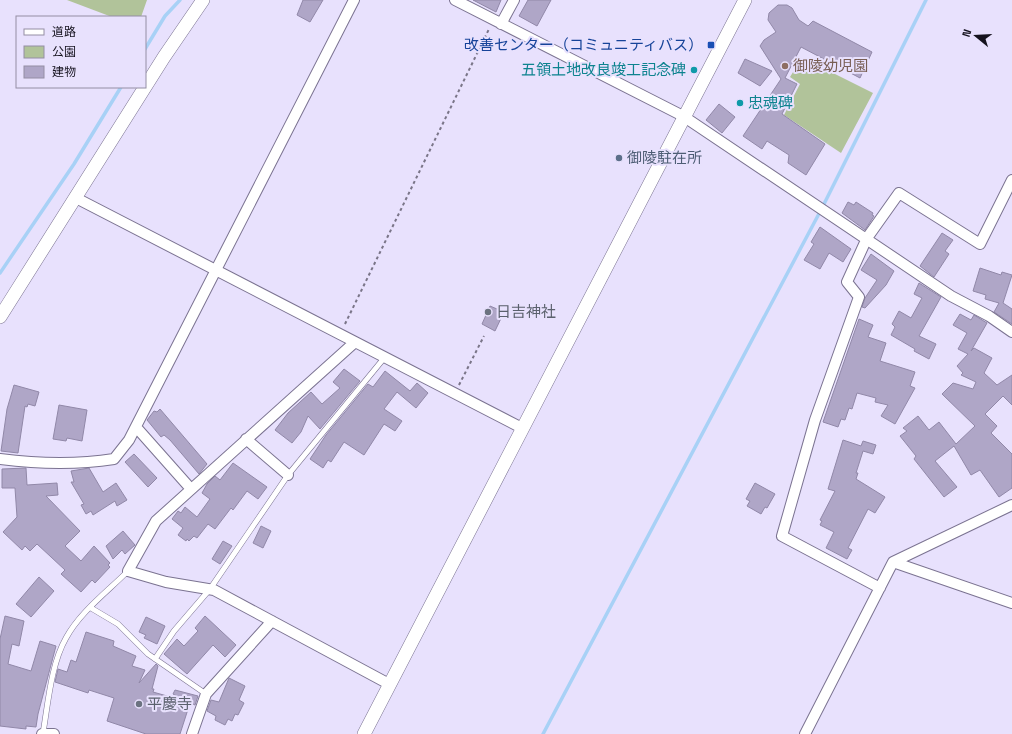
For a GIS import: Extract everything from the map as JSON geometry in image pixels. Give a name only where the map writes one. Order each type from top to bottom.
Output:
[{"type":"street","points":[[146,86],[203,0]]},
{"type":"street","points":[[0,459],[34,463],[86,464],[114,459],[129,440],[354,0]]},
{"type":"street","points":[[455,0],[684,116],[951,296],[989,316],[1012,332]]},
{"type":"street","points":[[497,22],[514,0]]},
{"type":"street","points":[[364,734],[745,0]]},
{"type":"street","points":[[0,317],[145,88]]},
{"type":"street","points":[[880,588],[782,536],[815,420],[859,297],[847,282],[867,238],[899,193],[980,244],[1012,180]]},
{"type":"street","points":[[76,198],[522,428]]},
{"type":"street","points":[[355,342],[156,521],[128,571],[166,582],[214,590],[389,684]]},
{"type":"street","points":[[136,427],[191,489]]},
{"type":"street","points":[[246,439],[288,475]]},
{"type":"street","points":[[805,734],[893,562],[1012,505]]},
{"type":"street","points":[[893,562],[1012,603]]},
{"type":"street","points":[[192,734],[206,694],[272,621]]},
{"type":"street","points":[[42,733],[54,734]]},
{"type":"lane","points":[[155,659],[174,631],[210,589],[288,475],[385,357]]},
{"type":"lane","points":[[42,733],[56,663],[66,638],[91,608],[128,571]]},
{"type":"lane","points":[[91,608],[118,624],[155,659],[206,694]]},
{"type":"path","points":[[340,334],[497,22]]},
{"type":"path","points":[[455,393],[484,336]]},
{"type":"green space","points":[[67,0],[147,0],[141,16],[109,16]]},
{"type":"green space","points":[[813,63],[873,93],[841,153],[784,115],[800,84],[790,77],[798,64]]},
{"type":"building","points":[[303,0],[323,0],[310,22],[297,15]]},
{"type":"building","points":[[473,0],[501,0],[496,12]]},
{"type":"building","points":[[528,0],[551,0],[537,26],[519,16]]},
{"type":"building","points":[[778,5],[787,5],[792,8],[799,20],[808,26],[813,21],[872,52],[860,78],[801,47],[785,78],[797,84],[782,114],[825,144],[806,175],[788,163],[789,155],[767,141],[762,149],[743,136],[781,79],[760,46],[764,40],[776,32],[768,20],[769,13]]},
{"type":"building","points":[[745,59],[772,71],[760,86],[738,73]]},
{"type":"building","points":[[719,104],[735,117],[722,133],[706,120]]},
{"type":"building","points":[[848,202],[854,205],[856,202],[873,213],[872,215],[874,216],[865,230],[842,213]]},
{"type":"building","points":[[820,227],[851,249],[843,262],[829,253],[820,269],[804,260],[814,244],[811,242]]},
{"type":"building","points":[[942,233],[953,240],[945,251],[949,254],[934,277],[920,266]]},
{"type":"building","points":[[871,254],[894,271],[886,285],[865,308],[862,307],[865,298],[877,280],[861,270]]},
{"type":"building","points":[[980,268],[1001,275],[1002,272],[1012,275],[1003,303],[1012,309],[1012,324],[994,312],[999,303],[985,299],[986,295],[973,291]]},
{"type":"building","points":[[919,283],[941,297],[919,336],[936,344],[929,359],[914,351],[915,349],[891,335],[895,327],[892,324],[899,311],[911,318],[922,298],[914,294]]},
{"type":"building","points":[[490,306],[504,312],[495,331],[482,324]]},
{"type":"building","points":[[960,314],[971,320],[974,315],[987,323],[971,351],[974,348],[992,358],[984,373],[997,385],[1012,375],[1012,405],[1003,396],[985,414],[997,426],[991,433],[1012,454],[1012,488],[999,497],[980,470],[971,475],[954,446],[935,461],[957,487],[944,497],[914,459],[916,456],[900,436],[907,431],[903,428],[918,416],[929,430],[939,422],[956,444],[975,426],[942,394],[953,383],[973,389],[976,382],[961,375],[963,373],[957,366],[968,354],[958,349],[967,333],[953,325]]},
{"type":"building","points":[[859,319],[873,325],[868,337],[886,343],[880,361],[915,372],[910,386],[915,388],[895,424],[881,416],[888,405],[875,402],[876,398],[857,393],[852,409],[849,408],[845,420],[841,419],[838,427],[823,422]]},
{"type":"building","points":[[344,369],[360,381],[320,429],[308,416],[301,432],[292,443],[275,430],[288,413],[311,392],[322,404],[340,388],[333,382]]},
{"type":"building","points":[[385,371],[410,391],[417,383],[428,393],[416,408],[397,392],[384,409],[402,421],[395,431],[384,424],[364,455],[344,442],[331,462],[328,460],[323,468],[310,459],[326,435],[368,384],[373,387]]},
{"type":"building","points":[[14,385],[39,392],[35,406],[28,404],[27,407],[25,406],[18,453],[1,451],[7,409]]},
{"type":"building","points":[[59,405],[87,410],[82,441],[67,438],[66,441],[53,439]]},
{"type":"building","points":[[160,409],[207,464],[199,474],[170,440],[164,435],[161,437],[147,420],[154,411],[157,412]]},
{"type":"building","points":[[843,440],[861,446],[863,441],[876,445],[873,454],[863,451],[856,473],[858,473],[856,479],[885,497],[875,513],[868,509],[848,548],[852,550],[847,559],[826,548],[834,532],[820,525],[822,521],[820,520],[835,491],[828,489]]},
{"type":"building","points":[[134,454],[157,478],[148,487],[125,462]]},
{"type":"building","points":[[233,463],[267,487],[258,499],[247,491],[233,510],[231,508],[215,529],[208,524],[197,538],[194,536],[189,541],[187,539],[186,541],[178,535],[183,528],[172,519],[178,511],[181,513],[185,507],[197,517],[210,499],[202,493],[207,484],[215,476],[220,480]]},
{"type":"building","points":[[26,468],[27,485],[57,483],[58,495],[46,496],[80,531],[65,546],[81,561],[94,546],[110,563],[108,565],[110,567],[95,583],[92,580],[81,592],[61,574],[65,570],[37,544],[30,551],[25,546],[22,550],[3,532],[17,517],[15,488],[2,488],[2,469]]},
{"type":"building","points":[[89,468],[103,492],[116,483],[127,500],[117,506],[115,501],[93,515],[91,511],[86,514],[81,505],[84,504],[71,482],[74,482],[71,471]]},
{"type":"building","points":[[755,483],[775,494],[767,508],[765,507],[761,514],[747,506],[750,501],[746,499]]},
{"type":"building","points":[[261,526],[271,531],[263,548],[253,543]]},
{"type":"building","points":[[123,531],[135,545],[125,554],[122,550],[113,559],[106,546]]},
{"type":"building","points":[[223,541],[232,546],[220,564],[212,559]]},
{"type":"building","points":[[39,577],[54,591],[31,617],[16,604]]},
{"type":"building","points":[[5,616],[24,621],[19,646],[12,644],[8,664],[31,671],[40,641],[56,646],[36,727],[26,726],[26,729],[0,726],[0,639]]},
{"type":"building","points":[[205,616],[236,645],[225,657],[213,645],[187,674],[164,654],[177,639],[184,646],[198,631],[195,628]]},
{"type":"building","points":[[146,617],[165,626],[157,644],[144,638],[146,635],[139,632]]},
{"type":"building","points":[[86,632],[114,641],[113,646],[136,656],[132,666],[145,670],[139,683],[156,664],[158,666],[152,689],[154,689],[153,692],[188,702],[173,694],[175,690],[198,696],[195,705],[190,703],[180,734],[146,734],[107,721],[114,698],[89,690],[88,693],[55,682],[58,669],[67,672],[71,660],[76,662]]},
{"type":"building","points":[[229,678],[245,686],[239,700],[244,703],[238,715],[235,714],[232,721],[228,719],[225,725],[215,720],[216,716],[207,711],[211,700],[219,702]]},
{"type":"waterway","points":[[146,47],[165,16],[180,0]]},
{"type":"waterway","points":[[543,734],[822,208],[926,0]]},
{"type":"waterway","points":[[0,273],[74,164],[120,88]]},
{"type":"place","name":"改善センター（コミュニティバス）","points":[[711,45]]},
{"type":"place","name":"御陵幼児園","points":[[785,66]]},
{"type":"place","name":"五領土地改良竣工記念碑","points":[[694,70]]},
{"type":"place","name":"忠魂碑","points":[[740,103]]},
{"type":"place","name":"御陵駐在所","points":[[619,158]]},
{"type":"place","name":"日吉神社","points":[[488,312]]},
{"type":"place","name":"平慶寺","points":[[139,704]]}]
